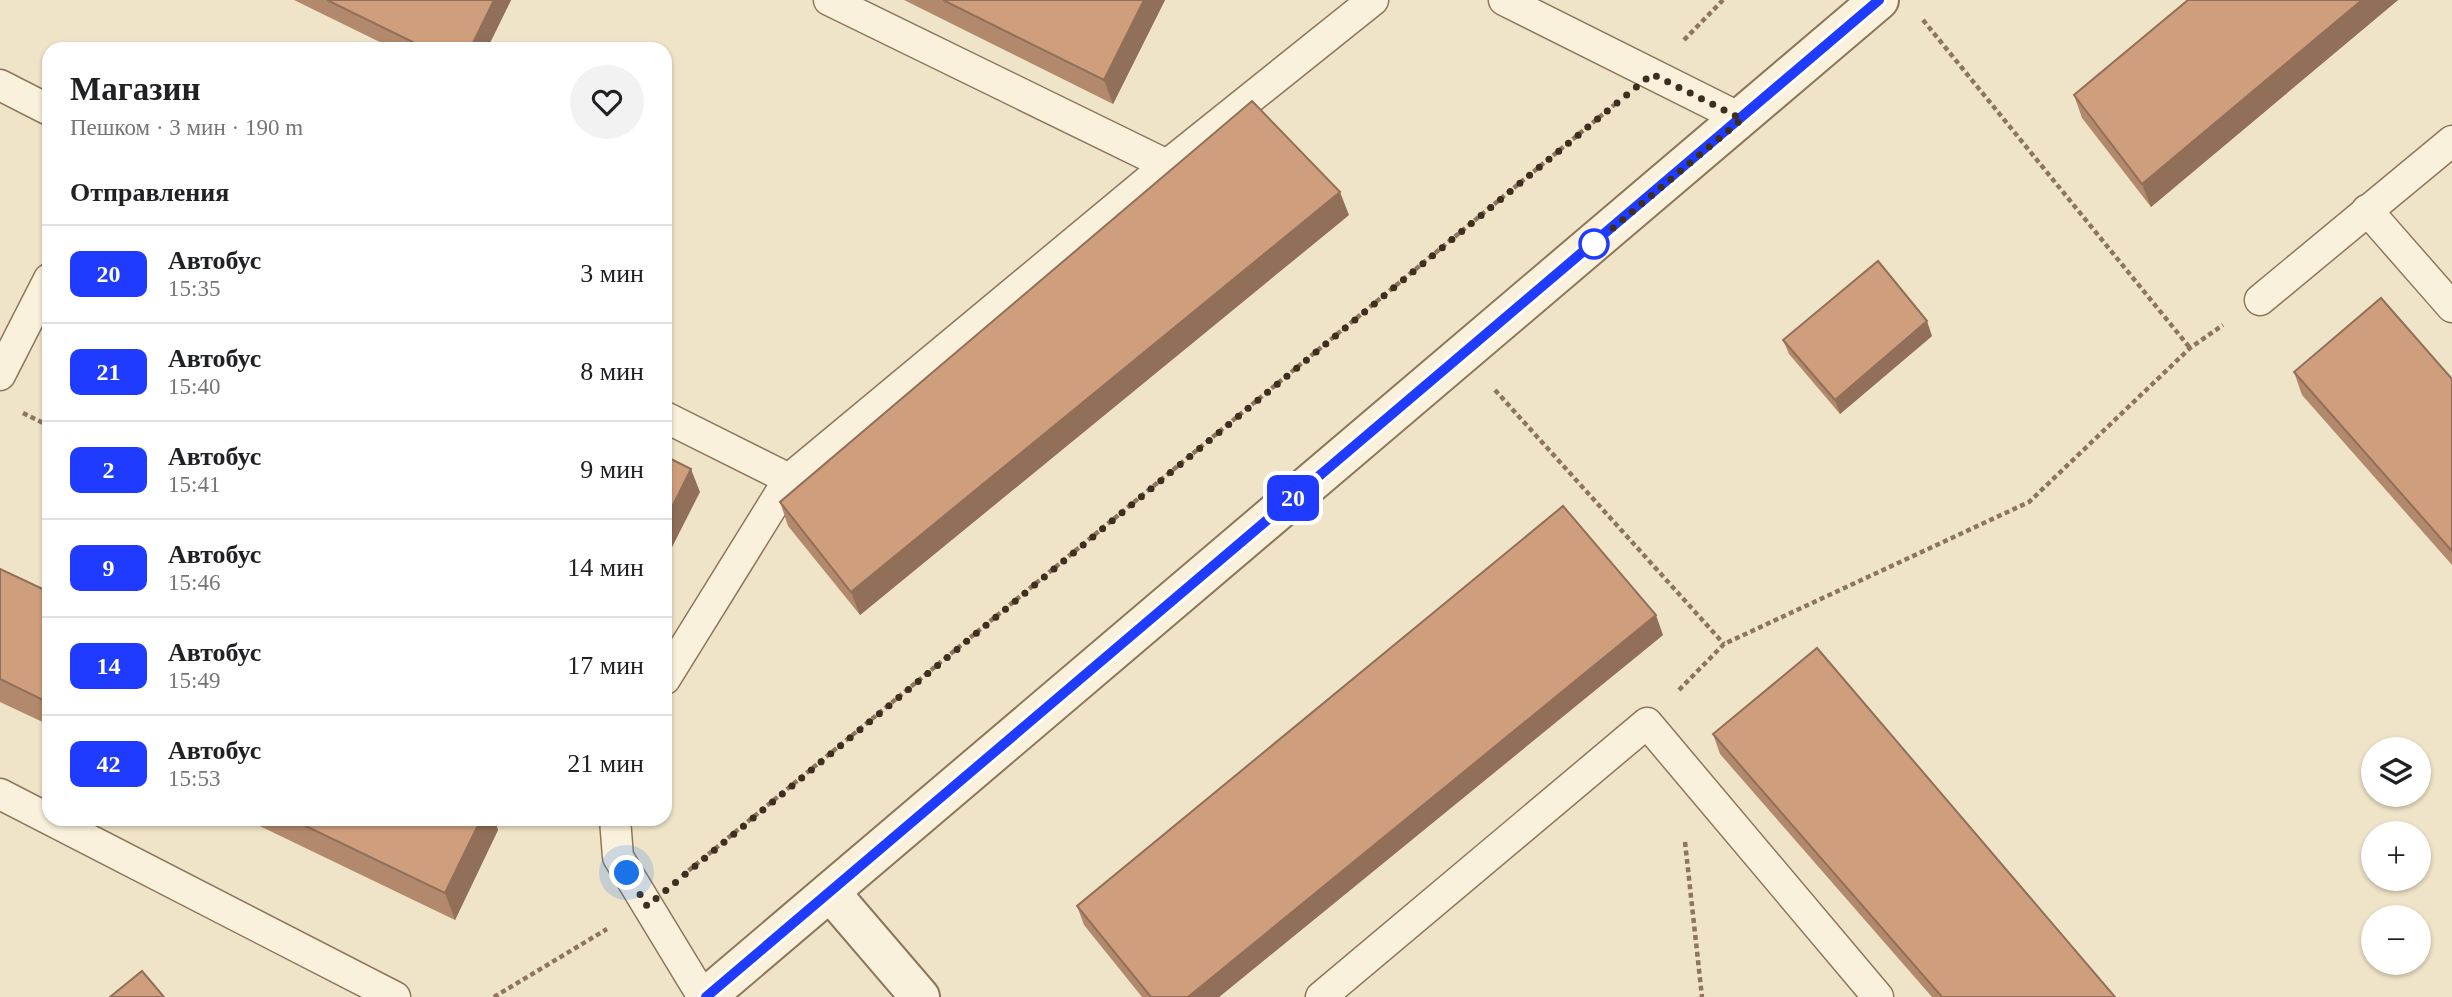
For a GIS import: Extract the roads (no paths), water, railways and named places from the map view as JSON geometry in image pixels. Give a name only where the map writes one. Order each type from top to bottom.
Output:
[{"type":"street","points":[[705,997],[1879,0]]},
{"type":"street","points":[[830,892],[920,997]]},
{"type":"lane","points":[[829,0],[1167,165]]},
{"type":"lane","points":[[672,668],[789,479],[1167,165],[1373,0]]},
{"type":"lane","points":[[1504,0],[1742,119]]},
{"type":"lane","points":[[0,85],[42,106]]},
{"type":"lane","points":[[2260,300],[2452,141]]},
{"type":"lane","points":[[2367,210],[2452,307]]},
{"type":"lane","points":[[0,375],[42,293]]},
{"type":"lane","points":[[672,420],[789,479]]},
{"type":"lane","points":[[1321,997],[1647,723],[1878,997]]},
{"type":"lane","points":[[0,794],[42,816]]},
{"type":"lane","points":[[62,826],[396,997]]},
{"type":"lane","points":[[616,826],[618,857],[705,997]]}]
